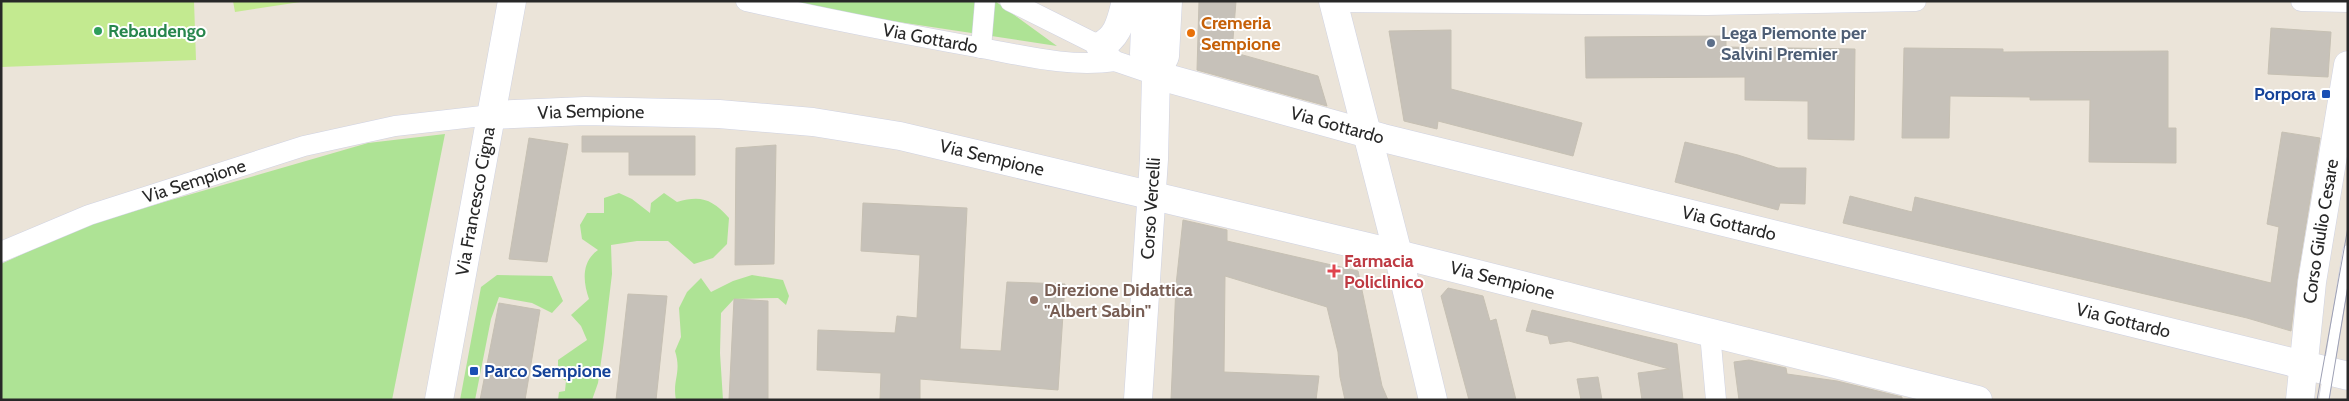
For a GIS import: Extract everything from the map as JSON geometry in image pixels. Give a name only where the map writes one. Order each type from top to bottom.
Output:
[{"type":"street","name":"Via Francesco Cigna","points":[[439,400],[512,1]]},
{"type":"street","name":"Via Gottardo","points":[[746,1],[849,24],[1060,61],[1097,64],[1108,53]]},
{"type":"street","points":[[981,48],[985,1]]},
{"type":"street","name":"Via Gottardo","points":[[1010,1],[1108,53],[1156,75],[1367,134],[2327,371]]},
{"type":"street","points":[[1108,53],[1118,30],[1126,1]]},
{"type":"street","points":[[1146,1],[1144,54],[1156,75]]},
{"type":"street","name":"Corso Vercelli","points":[[1138,400],[1152,194],[1156,75],[1165,56],[1168,1]]},
{"type":"street","points":[[1433,400],[1398,254],[1333,2],[1707,3],[1916,1]]},
{"type":"street","points":[[2301,1],[2348,2]]},
{"type":"street","name":"Corso Giulio Cesare","points":[[2300,400],[2327,371],[2312,282],[2348,65]]},
{"type":"street","name":"Via Sempione","points":[[1,252],[89,215],[304,146],[493,104],[585,111],[676,112],[813,122],[900,136],[1152,194],[1710,333],[1932,394],[1978,400]]},
{"type":"street","points":[[1710,333],[1716,400]]},
{"type":"lane","name":"Corso Giulio Cesare","points":[[2324,400],[2327,371],[2348,250]]},
{"type":"green space","name":"Rebaudengo","points":[[1,1],[194,1],[196,60],[1,67]]},
{"type":"green space","points":[[233,1],[307,1],[235,12]]},
{"type":"green space","points":[[793,1],[995,1],[1057,46],[852,15]]},
{"type":"green space","points":[[445,134],[392,400],[1,400],[1,264],[79,228],[164,202],[368,143]]},
{"type":"green space","points":[[619,193],[632,199],[650,213],[651,203],[664,193],[677,202],[693,199],[706,200],[717,206],[729,218],[727,244],[713,258],[694,264],[668,241],[637,241],[611,245],[612,274],[598,383],[592,400],[558,400],[559,392],[565,391],[566,381],[558,376],[558,360],[587,340],[581,326],[571,315],[589,299],[585,286],[586,266],[592,255],[598,250],[582,239],[580,225],[587,213],[604,213],[604,198]]},
{"type":"green space","points":[[497,275],[552,276],[563,301],[552,313],[532,303],[499,297],[491,319],[475,400],[460,400],[481,287]]},
{"type":"green space","points":[[752,275],[783,280],[789,296],[786,305],[778,298],[734,299],[721,313],[720,353],[723,400],[676,400],[675,387],[678,365],[675,351],[681,337],[679,308],[687,292],[701,278],[711,292],[733,281]]},
{"type":"building","points":[[1199,1],[1236,1],[1232,52],[1318,76],[1327,106],[1197,70]]},
{"type":"building","points":[[2271,28],[2331,32],[2328,77],[2268,74]]},
{"type":"building","points":[[1451,30],[1451,89],[1582,123],[1573,156],[1438,121],[1437,129],[1404,121],[1389,31]]},
{"type":"building","points":[[1726,36],[1726,47],[1855,49],[1854,140],[1808,139],[1808,101],[1745,100],[1745,77],[1586,78],[1585,37]]},
{"type":"building","points":[[1904,48],[2003,49],[2003,52],[2168,51],[2168,128],[2176,128],[2176,163],[2089,162],[2090,100],[2030,100],[2030,97],[1950,96],[1949,138],[1902,138]]},
{"type":"building","points":[[2282,132],[2320,138],[2297,280],[2291,331],[2247,318],[1843,223],[1850,196],[1912,212],[1915,197],[2271,283],[2279,227],[2267,224]]},
{"type":"building","points":[[582,136],[695,136],[695,175],[629,175],[629,152],[582,152]]},
{"type":"building","points":[[529,138],[568,144],[547,262],[509,259]]},
{"type":"building","points":[[1685,142],[1738,155],[1778,168],[1806,168],[1805,204],[1780,203],[1778,210],[1675,182]]},
{"type":"building","points":[[776,145],[774,264],[735,265],[736,148]]},
{"type":"building","name":"Direzione Didattica \"Albert Sabin\"","points":[[863,203],[967,208],[960,349],[1001,351],[1007,282],[1065,284],[1058,390],[920,379],[920,400],[880,400],[881,373],[817,370],[818,330],[895,333],[897,316],[917,318],[920,255],[861,251]]},
{"type":"building","points":[[1183,220],[1227,230],[1227,241],[1358,271],[1382,386],[1388,400],[1345,400],[1340,377],[1338,352],[1327,307],[1225,276],[1224,372],[1319,376],[1316,400],[1171,400],[1176,285]]},
{"type":"building","points":[[1448,288],[1483,296],[1490,321],[1496,319],[1516,400],[1469,400],[1441,296]]},
{"type":"building","points":[[628,294],[667,296],[656,400],[616,400]]},
{"type":"building","points":[[734,299],[768,301],[768,400],[729,400]]},
{"type":"building","points":[[499,303],[540,310],[525,400],[480,400]]},
{"type":"building","points":[[1532,310],[1677,344],[1683,400],[1642,400],[1638,373],[1669,369],[1569,341],[1550,344],[1548,336],[1526,331]]},
{"type":"building","points":[[1749,360],[1786,368],[1787,374],[1837,381],[1902,397],[1902,400],[1739,400],[1734,362]]},
{"type":"building","points":[[1598,377],[1602,400],[1581,400],[1577,379]]},
{"type":"tram line","points":[[2317,400],[2348,227]]},
{"type":"tram line","points":[[2329,400],[2348,286]]},
{"type":"place","name":"Rebaudengo","points":[[98,31]]},
{"type":"place","name":"Cremeria Sempione","points":[[1191,33]]},
{"type":"place","name":"Lega Piemonte per Salvini Premier","points":[[1711,43]]},
{"type":"place","name":"Porpora","points":[[2326,94]]},
{"type":"place","name":"Farmacia Policlinico","points":[[1334,271]]},
{"type":"place","name":"Direzione Didattica \"Albert Sabin\"","points":[[1034,300]]},
{"type":"place","name":"Parco Sempione","points":[[474,371]]}]
